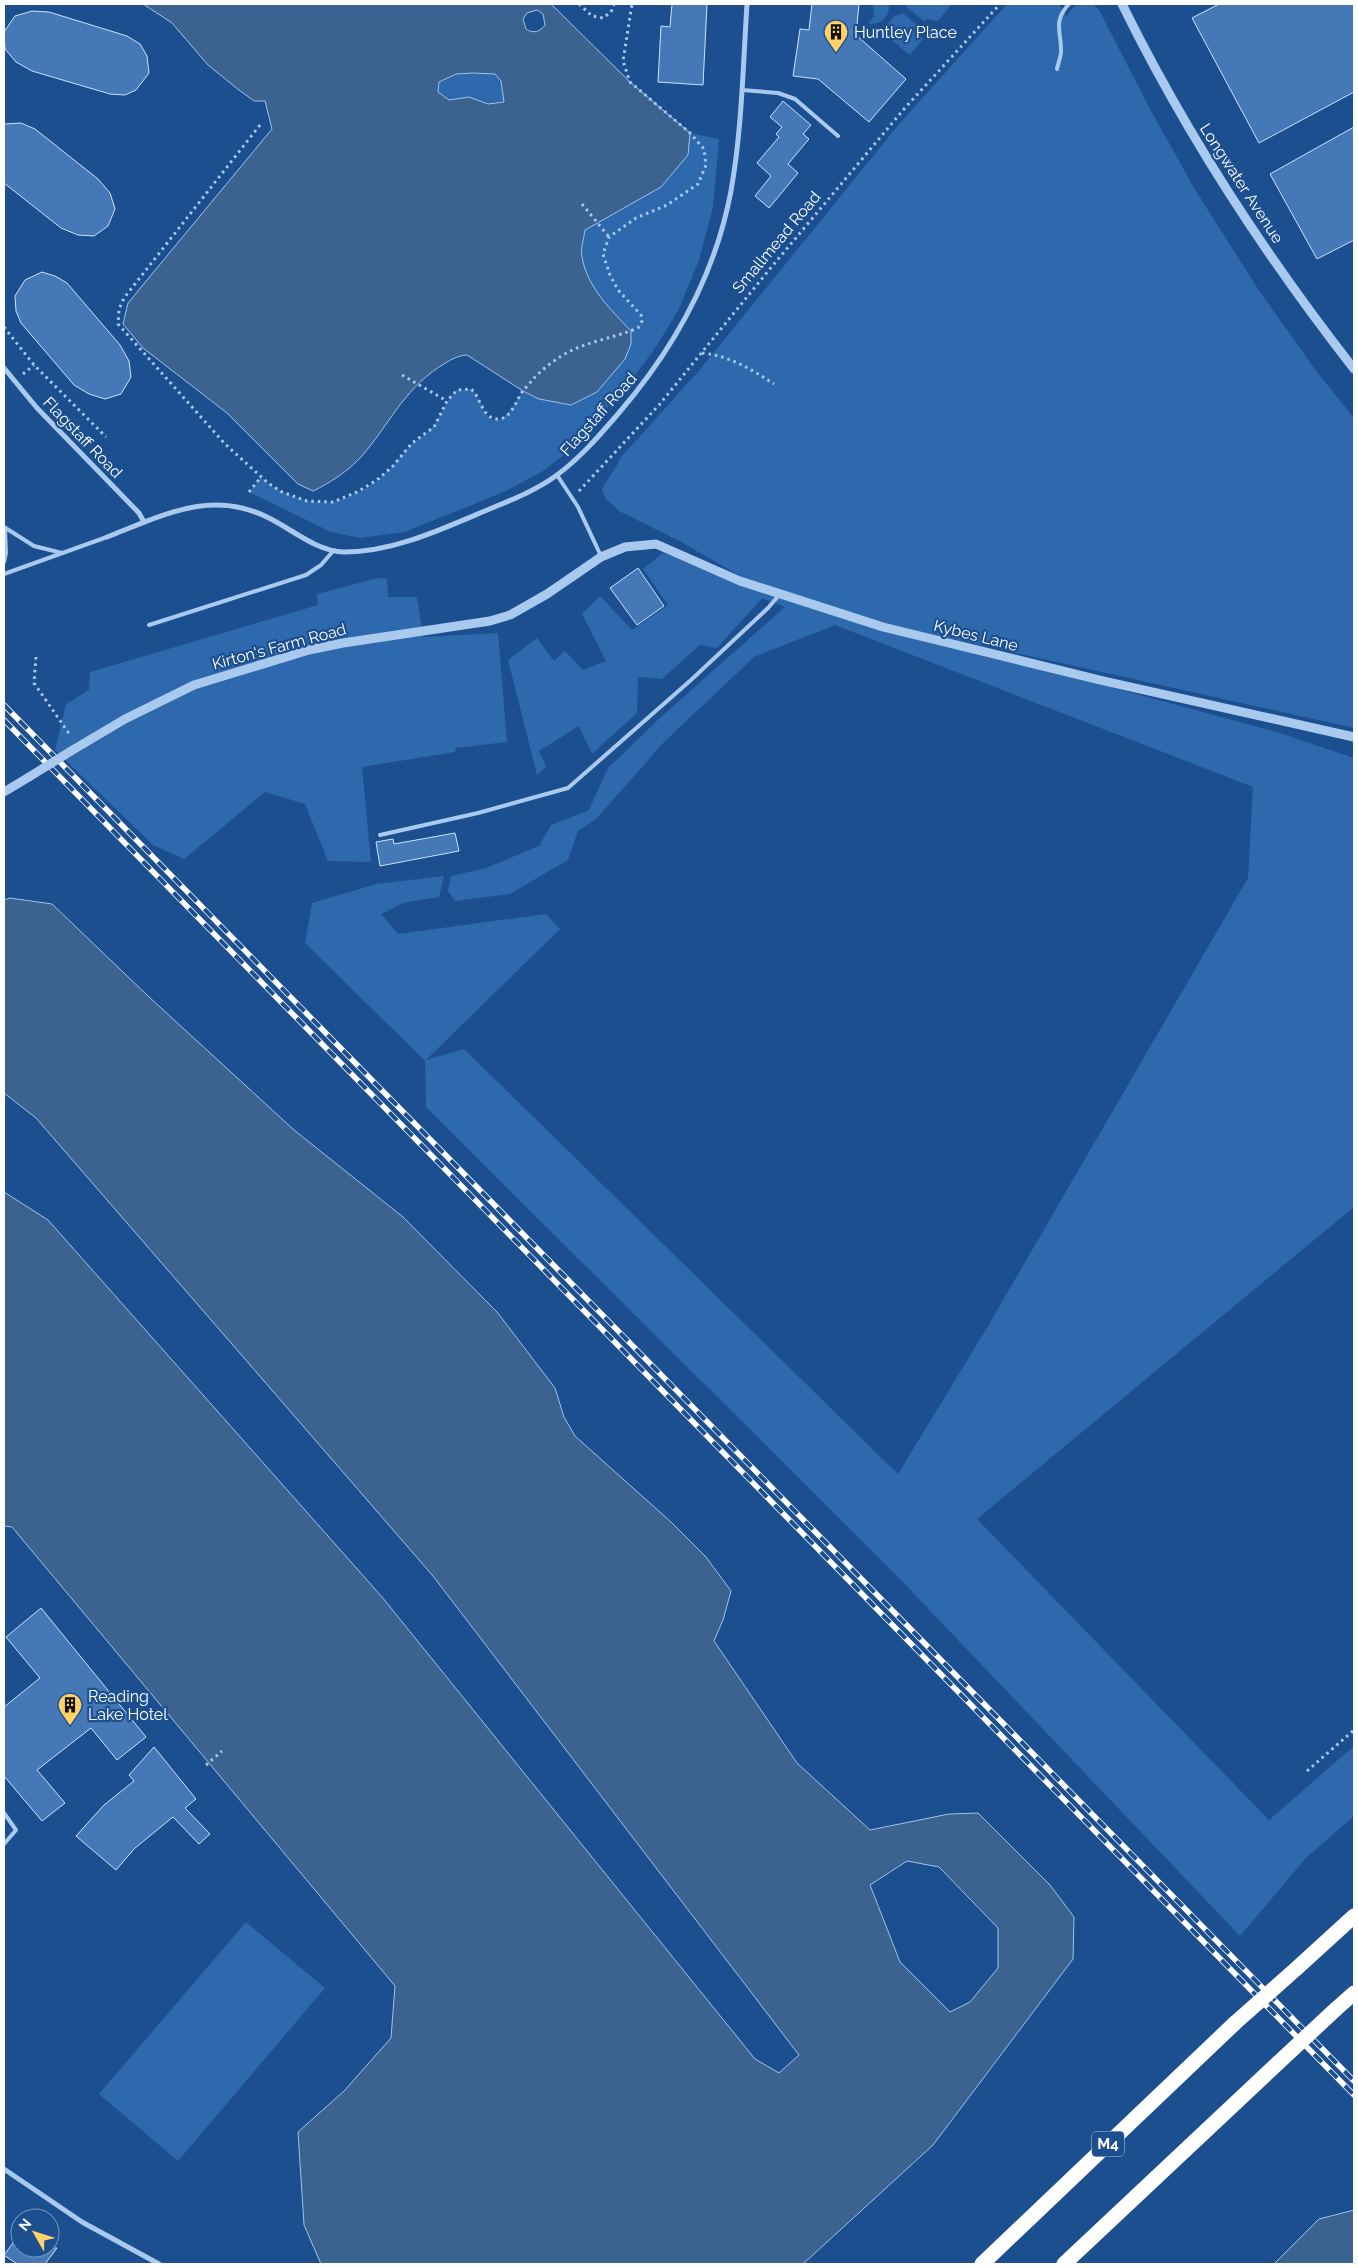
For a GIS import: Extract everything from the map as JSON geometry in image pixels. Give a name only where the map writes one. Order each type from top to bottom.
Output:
[{"type":"highway","name":"M4","points":[[982,2264],[1235,2023],[1354,1916]]},
{"type":"highway","points":[[1064,2264],[1354,1993]]},
{"type":"street","name":"Flagstaff Road","points":[[107,537],[144,522],[202,505],[237,506],[271,519],[312,543],[334,550],[342,552],[382,549],[462,521],[530,492],[557,475],[591,444],[636,393],[682,326],[719,238],[737,152],[747,4]]},
{"type":"street","name":"Longwater Avenue","points":[[1122,4],[1179,112],[1256,236],[1354,369]]},
{"type":"street","name":"Flagstaff Road","points":[[4,368],[37,408],[139,513],[144,522]]},
{"type":"street","name":"Kybes Lane","points":[[601,557],[625,547],[656,544],[740,581],[892,629],[1104,681],[1354,738]]},
{"type":"street","name":"Kirton's Farm Road","points":[[4,792],[125,719],[194,685],[309,650],[343,643],[490,621],[510,615],[547,594],[601,557]]},
{"type":"street","points":[[4,2169],[82,2222],[159,2264]]},
{"type":"lane","points":[[1057,69],[1061,54],[1058,25],[1063,11],[1069,4]]},
{"type":"lane","points":[[742,90],[778,93],[795,99],[838,136]]},
{"type":"lane","points":[[557,475],[585,518],[601,557]]},
{"type":"lane","points":[[4,528],[34,546],[64,553]]},
{"type":"lane","points":[[4,528],[6,552],[4,562]]},
{"type":"lane","points":[[4,574],[107,537]]},
{"type":"lane","points":[[149,625],[306,575],[320,565],[334,550]]},
{"type":"lane","points":[[380,835],[478,813],[568,788],[691,680],[768,608],[780,594]]},
{"type":"lane","points":[[4,1813],[16,1830],[4,1844]]},
{"type":"path","points":[[579,4],[592,16],[603,18],[611,12],[614,4]]},
{"type":"path","points":[[260,125],[124,298],[119,309],[118,324],[225,444],[261,477],[282,492],[307,501],[333,502],[357,492],[377,480],[393,466],[412,443],[434,426],[448,401],[457,390],[471,389],[477,394],[484,411],[490,417],[495,419],[503,418],[513,408],[523,391],[534,378],[566,352],[583,344],[638,328],[642,321],[641,316],[618,290],[610,275],[603,254],[609,238],[636,218],[667,204],[698,184],[706,165],[704,149],[690,133],[630,82],[622,62],[632,4]]},
{"type":"path","name":"Smallmead Road","points":[[572,496],[584,487],[659,405],[904,109],[1000,4]]},
{"type":"path","points":[[582,204],[609,238]]},
{"type":"path","points":[[4,327],[34,365],[106,437]]},
{"type":"path","points":[[701,353],[721,356],[738,363],[774,384]]},
{"type":"path","points":[[402,375],[448,401]]},
{"type":"path","points":[[249,492],[261,477]]},
{"type":"path","points":[[36,657],[34,683],[74,749]]},
{"type":"path","points":[[1307,1771],[1354,1730]]},
{"type":"path","points":[[206,1765],[222,1751]]},
{"type":"shaded area","points":[[143,4],[551,4],[630,82],[690,133],[688,155],[661,187],[585,230],[582,254],[589,278],[601,297],[631,331],[631,344],[625,359],[597,392],[571,405],[539,399],[523,391],[467,355],[456,358],[439,367],[415,387],[371,445],[345,472],[313,491],[298,484],[227,413],[143,348],[123,324],[128,303],[272,129],[265,101],[254,101],[208,65],[172,23]],"holes":[[[537,10],[543,14],[545,25],[539,31],[534,32],[526,29],[523,19],[527,13]],[[456,74],[495,74],[501,81],[504,102],[488,104],[469,97],[449,100],[438,92],[439,82]]]},
{"type":"shaded area","points":[[873,4],[890,4],[888,13],[881,22],[868,24],[874,16]]},
{"type":"shaded area","points":[[907,4],[952,4],[938,21],[928,19],[924,21],[906,7]]},
{"type":"shaded area","points":[[1007,4],[1059,4],[1067,17],[1074,7],[1080,4],[1093,4],[1099,10],[1150,109],[1194,188],[1258,289],[1317,372],[1354,418],[1354,728],[899,627],[947,643],[1277,732],[1354,758],[1354,1207],[977,1519],[1269,1820],[1354,1746],[1354,1816],[1306,1858],[1240,1936],[900,1579],[426,1107],[425,1061],[305,943],[312,903],[376,884],[444,876],[439,897],[403,903],[381,914],[398,934],[546,914],[560,929],[426,1060],[464,1049],[898,1474],[988,1326],[1248,878],[1253,787],[835,625],[754,657],[664,742],[596,819],[578,831],[568,860],[510,894],[455,901],[448,891],[451,876],[486,868],[539,846],[551,825],[589,810],[608,768],[662,716],[785,607],[762,598],[717,648],[700,645],[662,679],[638,677],[637,713],[592,754],[579,726],[539,751],[546,767],[537,775],[508,660],[537,638],[554,661],[565,651],[583,670],[606,661],[582,614],[600,596],[632,630],[668,605],[643,569],[663,553],[742,577],[681,542],[619,511],[606,499],[602,489],[621,457],[697,373],[900,123]]},
{"type":"shaded area","points":[[903,13],[920,27],[919,34],[923,39],[910,55],[879,30],[885,27],[895,16]]},
{"type":"shaded area","points":[[456,74],[495,74],[501,81],[504,102],[488,104],[469,97],[449,100],[438,92],[439,82]]},
{"type":"shaded area","points":[[690,133],[719,139],[713,207],[699,260],[679,309],[656,347],[628,385],[564,455],[543,471],[508,490],[472,505],[404,532],[360,538],[331,532],[249,492],[261,477],[276,488],[294,497],[312,501],[331,502],[349,497],[381,477],[411,445],[429,431],[457,390],[471,389],[489,417],[495,420],[500,419],[511,409],[523,391],[539,399],[631,331],[600,298],[584,268],[582,247],[585,230],[661,187],[688,155]]},
{"type":"shaded area","points":[[378,578],[387,579],[388,597],[417,597],[423,637],[498,633],[507,742],[456,748],[455,752],[362,767],[371,862],[328,861],[305,804],[265,792],[184,859],[153,845],[55,750],[66,704],[89,690],[90,672],[318,605],[317,594]]},
{"type":"shaded area","points":[[10,898],[52,904],[148,996],[294,1130],[403,1217],[497,1312],[555,1388],[564,1417],[575,1436],[671,1522],[706,1557],[731,1591],[723,1620],[714,1641],[797,1763],[870,1830],[949,1814],[978,1813],[1050,1885],[1074,1917],[1073,1959],[933,2145],[803,2264],[321,2264],[304,2225],[298,2132],[344,2091],[391,2038],[395,1986],[12,1527],[4,1526],[4,1192],[48,1220],[382,1597],[755,2059],[779,2073],[799,2055],[433,1576],[36,1118],[4,1093],[4,900]],"holes":[[[907,1861],[939,1867],[998,1928],[998,1968],[970,2002],[950,2012],[900,1962],[870,1885]]]},
{"type":"shaded area","points":[[246,1922],[325,1988],[178,2161],[99,2094]]},
{"type":"shaded area","points":[[1354,2210],[1354,2264],[1274,2264],[1319,2219]]},
{"type":"building","points":[[672,4],[707,4],[703,85],[658,82],[661,26],[670,27]]},
{"type":"building","name":"Huntley Place","points":[[812,4],[859,4],[856,35],[906,79],[869,122],[818,79],[793,76],[800,29],[809,30]]},
{"type":"building","points":[[1219,4],[1354,4],[1354,92],[1259,143],[1192,18]]},
{"type":"building","points":[[32,11],[49,12],[127,36],[140,44],[147,56],[149,73],[136,90],[125,95],[110,94],[32,71],[16,62],[5,49],[4,32],[15,16]]},
{"type":"building","points":[[783,101],[811,125],[803,134],[809,139],[788,164],[798,173],[769,208],[755,196],[771,176],[757,163],[779,137],[776,134],[782,127],[770,117]]},
{"type":"building","points":[[21,123],[35,129],[98,179],[110,193],[115,209],[108,226],[94,236],[78,235],[61,228],[4,183],[4,124]]},
{"type":"building","points":[[1354,127],[1354,240],[1317,259],[1270,174]]},
{"type":"building","points":[[42,272],[55,276],[67,283],[120,345],[129,361],[131,377],[121,394],[105,399],[89,394],[74,385],[21,323],[16,311],[15,296],[25,280]]},
{"type":"building","points":[[638,568],[664,606],[637,625],[610,588]]},
{"type":"building","points":[[455,833],[459,851],[380,866],[376,842],[393,839],[394,844]]},
{"type":"building","name":"Reading Lake Hotel","points":[[41,1608],[146,1737],[117,1760],[91,1728],[37,1770],[65,1803],[42,1821],[4,1776],[4,1707],[40,1678],[6,1637]]},
{"type":"building","points":[[154,1747],[196,1799],[185,1808],[210,1834],[199,1844],[173,1817],[135,1848],[116,1870],[76,1836],[104,1805],[134,1781],[129,1775]]},
{"type":"building","points":[[10,2247],[10,2258],[50,2258],[45,2264],[17,2264],[4,2255]]},
{"type":"railway","points":[[4,705],[1354,2081]]},
{"type":"railway","points":[[4,720],[1354,2095]]},
{"type":"place","name":"Huntley Place","points":[[836,53]]},
{"type":"place","name":"Reading Lake Hotel","points":[[70,1726]]}]
